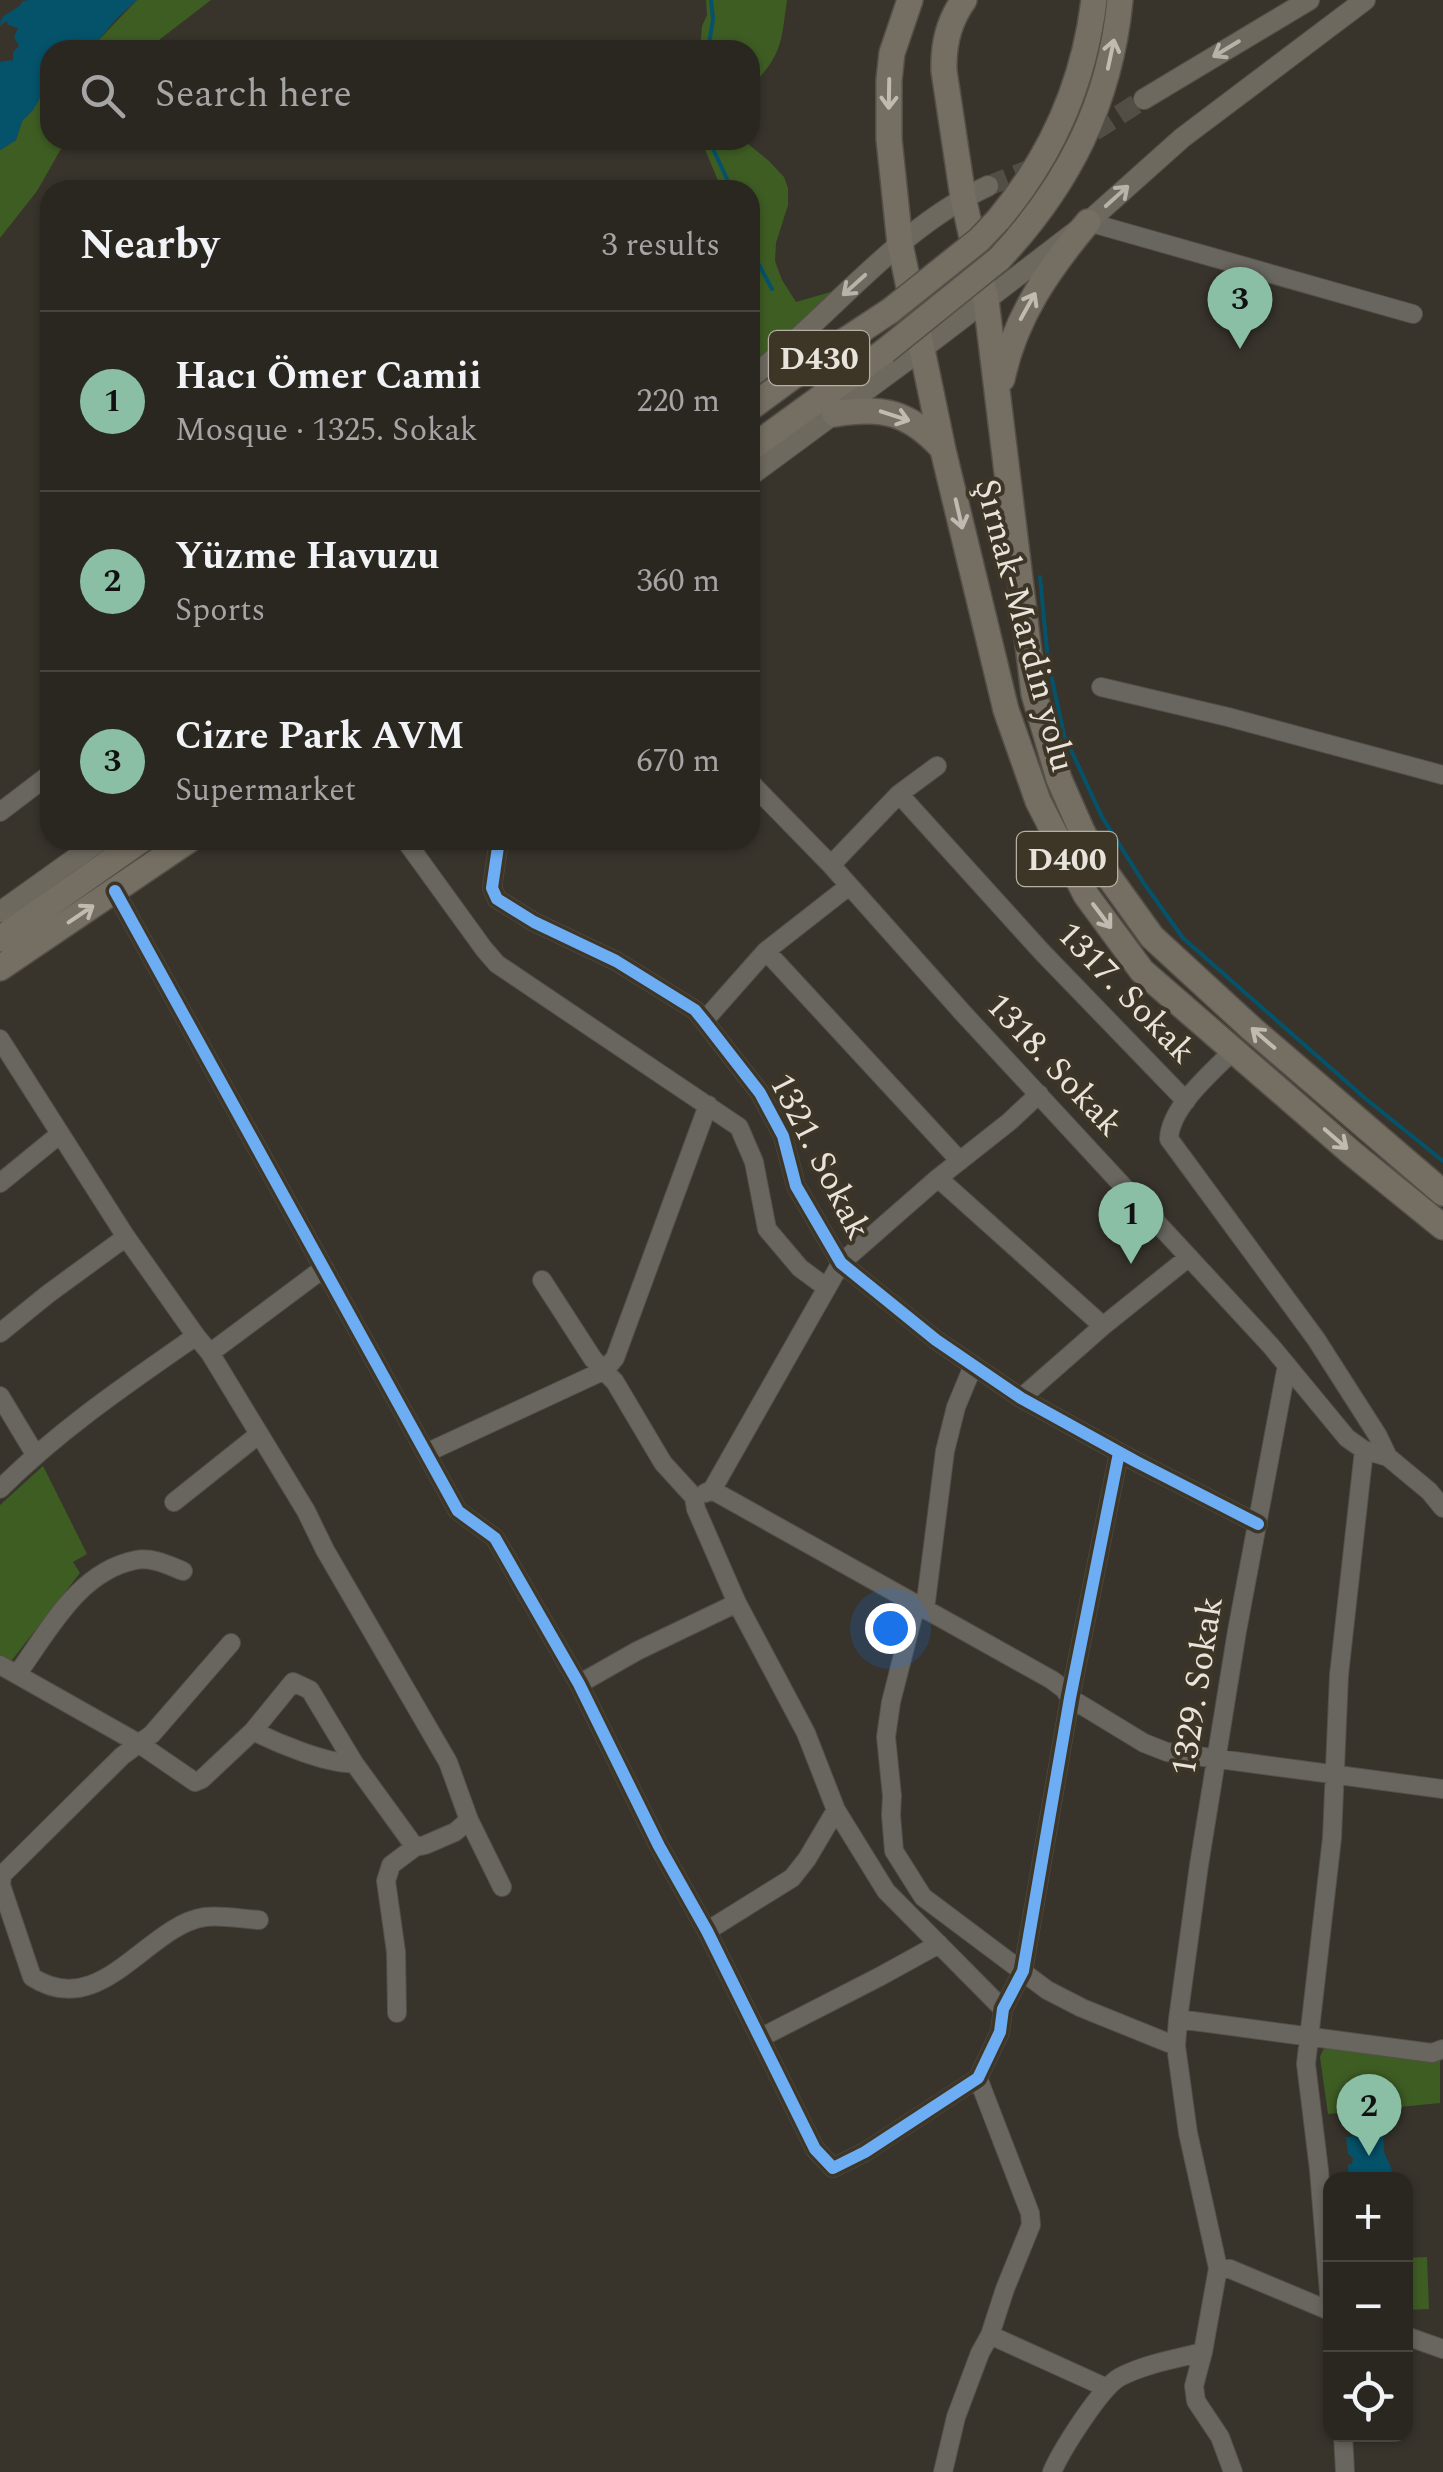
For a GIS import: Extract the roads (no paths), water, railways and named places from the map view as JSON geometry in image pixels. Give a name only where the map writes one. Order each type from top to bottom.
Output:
[{"type":"highway","name":"Şırnak-Mardin yolu","points":[[910,0],[892,53],[889,80],[889,138],[900,244],[921,350],[1006,710],[1038,801],[1086,895],[1142,971],[1443,1227]]},
{"type":"highway","name":"Şırnak-Mardin yolu","points":[[964,0],[948,28],[943,53],[963,197],[986,300],[1034,694],[1059,778],[1096,858],[1152,937],[1252,1029],[1443,1193]]},
{"type":"highway","name":"D430","points":[[760,401],[890,310],[979,240],[998,220],[1034,172],[1062,122],[1075,90],[1094,0]]},
{"type":"highway","name":"D430","points":[[760,442],[885,351],[998,259],[1028,226],[1058,186],[1088,130],[1110,64],[1120,0]]},
{"type":"highway","points":[[998,398],[1007,356],[1027,307],[1088,222]]},
{"type":"highway","points":[[835,414],[863,410],[890,414],[914,422],[944,450]]},
{"type":"highway","points":[[0,940],[127,850]]},
{"type":"highway","points":[[0,968],[175,850]]},
{"type":"main road","points":[[1144,98],[1309,0]]},
{"type":"main road","points":[[760,469],[1088,222],[1182,138],[1365,0]]},
{"type":"main road","points":[[760,369],[900,244],[963,197],[988,186]]},
{"type":"main road","points":[[3,907],[87,850]]},
{"type":"street","points":[[1088,222],[1413,314]]},
{"type":"street","points":[[1101,686],[1443,775]]},
{"type":"street","points":[[830,865],[900,794],[938,766]]},
{"type":"street","points":[[0,812],[40,782]]},
{"type":"street","name":"1318. Sokak","points":[[760,792],[1189,1257],[1347,1438],[1364,1450],[1388,1458],[1443,1508]]},
{"type":"street","name":"1317. Sokak","points":[[900,794],[1042,952],[1186,1101]]},
{"type":"street","points":[[413,850],[497,964],[739,1127],[754,1162],[767,1229],[800,1268],[827,1288]]},
{"type":"street","name":"1321. Sokak","points":[[498,850],[492,888],[496,899],[616,962],[695,1010],[760,1093],[783,1136],[796,1186],[841,1262],[936,1340],[1021,1398],[1258,1524]]},
{"type":"street","points":[[704,1021],[766,951],[849,886]]},
{"type":"street","points":[[116,892],[458,1511],[495,1538],[579,1684],[814,2149],[833,2168],[866,2152],[978,2078],[1000,2032],[1004,2008],[1023,1971],[1070,1698],[1119,1452]]},
{"type":"street","points":[[766,951],[960,1161]]},
{"type":"street","points":[[0,1039],[126,1238],[210,1353],[306,1511],[324,1550],[448,1762],[469,1820],[502,1887]]},
{"type":"street","points":[[1234,1050],[1186,1101],[1169,1126],[1169,1139],[1316,1340],[1388,1458]]},
{"type":"street","points":[[1004,2008],[886,1891],[836,1810],[806,1732],[737,1603],[696,1509],[841,1262],[1039,1094]]},
{"type":"street","points":[[426,1453],[605,1370],[615,1358],[708,1105]]},
{"type":"street","points":[[0,1183],[60,1134]]},
{"type":"street","points":[[938,1178],[1103,1326]]},
{"type":"street","points":[[0,1333],[126,1238]]},
{"type":"street","points":[[1021,1398],[1189,1257]]},
{"type":"street","points":[[210,1353],[324,1268]]},
{"type":"street","points":[[542,1280],[593,1358],[614,1382],[662,1463],[703,1494],[920,1606],[1052,1680],[1070,1698],[1144,1743],[1167,1752],[1218,1760],[1443,1789]]},
{"type":"street","points":[[0,1489],[35,1454],[196,1336]]},
{"type":"street","points":[[973,1366],[956,1407],[945,1452],[920,1606],[891,1702],[886,1737],[894,1851],[922,1897],[1047,1990],[1176,2046]]},
{"type":"street","name":"1329. Sokak","points":[[1218,2268],[1188,2133],[1176,2046],[1178,2019],[1237,1631],[1287,1366]]},
{"type":"street","points":[[0,1396],[35,1454]]},
{"type":"street","points":[[174,1502],[258,1435]]},
{"type":"street","points":[[1326,2262],[1306,2064],[1332,1838],[1339,1675],[1364,1450]]},
{"type":"street","points":[[18,1674],[77,1592],[106,1571],[139,1560],[182,1570]]},
{"type":"street","points":[[579,1684],[637,1650],[737,1603]]},
{"type":"street","points":[[231,1643],[152,1734],[122,1756],[2,1875],[1,1885],[32,1977],[55,1988],[79,1989],[116,1972],[178,1927],[204,1917],[259,1920]]},
{"type":"street","points":[[0,1665],[138,1744],[195,1782],[202,1780],[253,1730],[293,1682],[310,1690],[354,1764],[414,1846]]},
{"type":"street","points":[[253,1730],[340,1764],[354,1764]]},
{"type":"street","points":[[707,1932],[792,1878],[836,1810]]},
{"type":"street","points":[[397,2013],[396,1952],[386,1881],[391,1865],[414,1846],[455,1832],[469,1820]]},
{"type":"street","points":[[760,2038],[938,1944]]},
{"type":"street","points":[[1178,2019],[1432,2053],[1443,2049]]},
{"type":"street","points":[[942,2472],[956,2417],[1030,2225],[1030,2213],[978,2078]]},
{"type":"street","points":[[1233,2472],[1220,2437],[1196,2400],[1194,2386],[1218,2268],[1230,2269],[1323,2305]]},
{"type":"street","points":[[990,2334],[1108,2388]]},
{"type":"street","points":[[1413,2338],[1443,2349]]},
{"type":"street","points":[[1052,2472],[1080,2425],[1116,2379],[1141,2368],[1202,2352]]},
{"type":"street","points":[[1344,2442],[1346,2472]]},
{"type":"water","points":[[29,0],[137,0],[99,40],[40,40],[40,98],[22,121],[16,140],[0,150],[0,62],[13,60],[13,52],[19,46],[14,37],[18,28],[6,21],[0,26],[3,17]]},
{"type":"water","points":[[1383,2133],[1384,2152],[1392,2172],[1348,2172],[1353,2158],[1348,2154],[1346,2137]]},
{"type":"waterway","points":[[710,40],[711,0]]},
{"type":"waterway","points":[[714,150],[727,180]]},
{"type":"waterway","points":[[760,267],[772,289]]},
{"type":"waterway","points":[[1040,577],[1048,661],[1064,735],[1102,817],[1143,882],[1183,938],[1366,1099],[1443,1161]]},
{"type":"tunnel","points":[[988,186],[1041,165],[1144,99]]},
{"type":"place","name":"Cizre Park AVM","points":[[1240,349]]},
{"type":"place","name":"Hacı Ömer Camii","points":[[1131,1264]]},
{"type":"place","name":"Yüzme Havuzu","points":[[1369,2156]]}]
